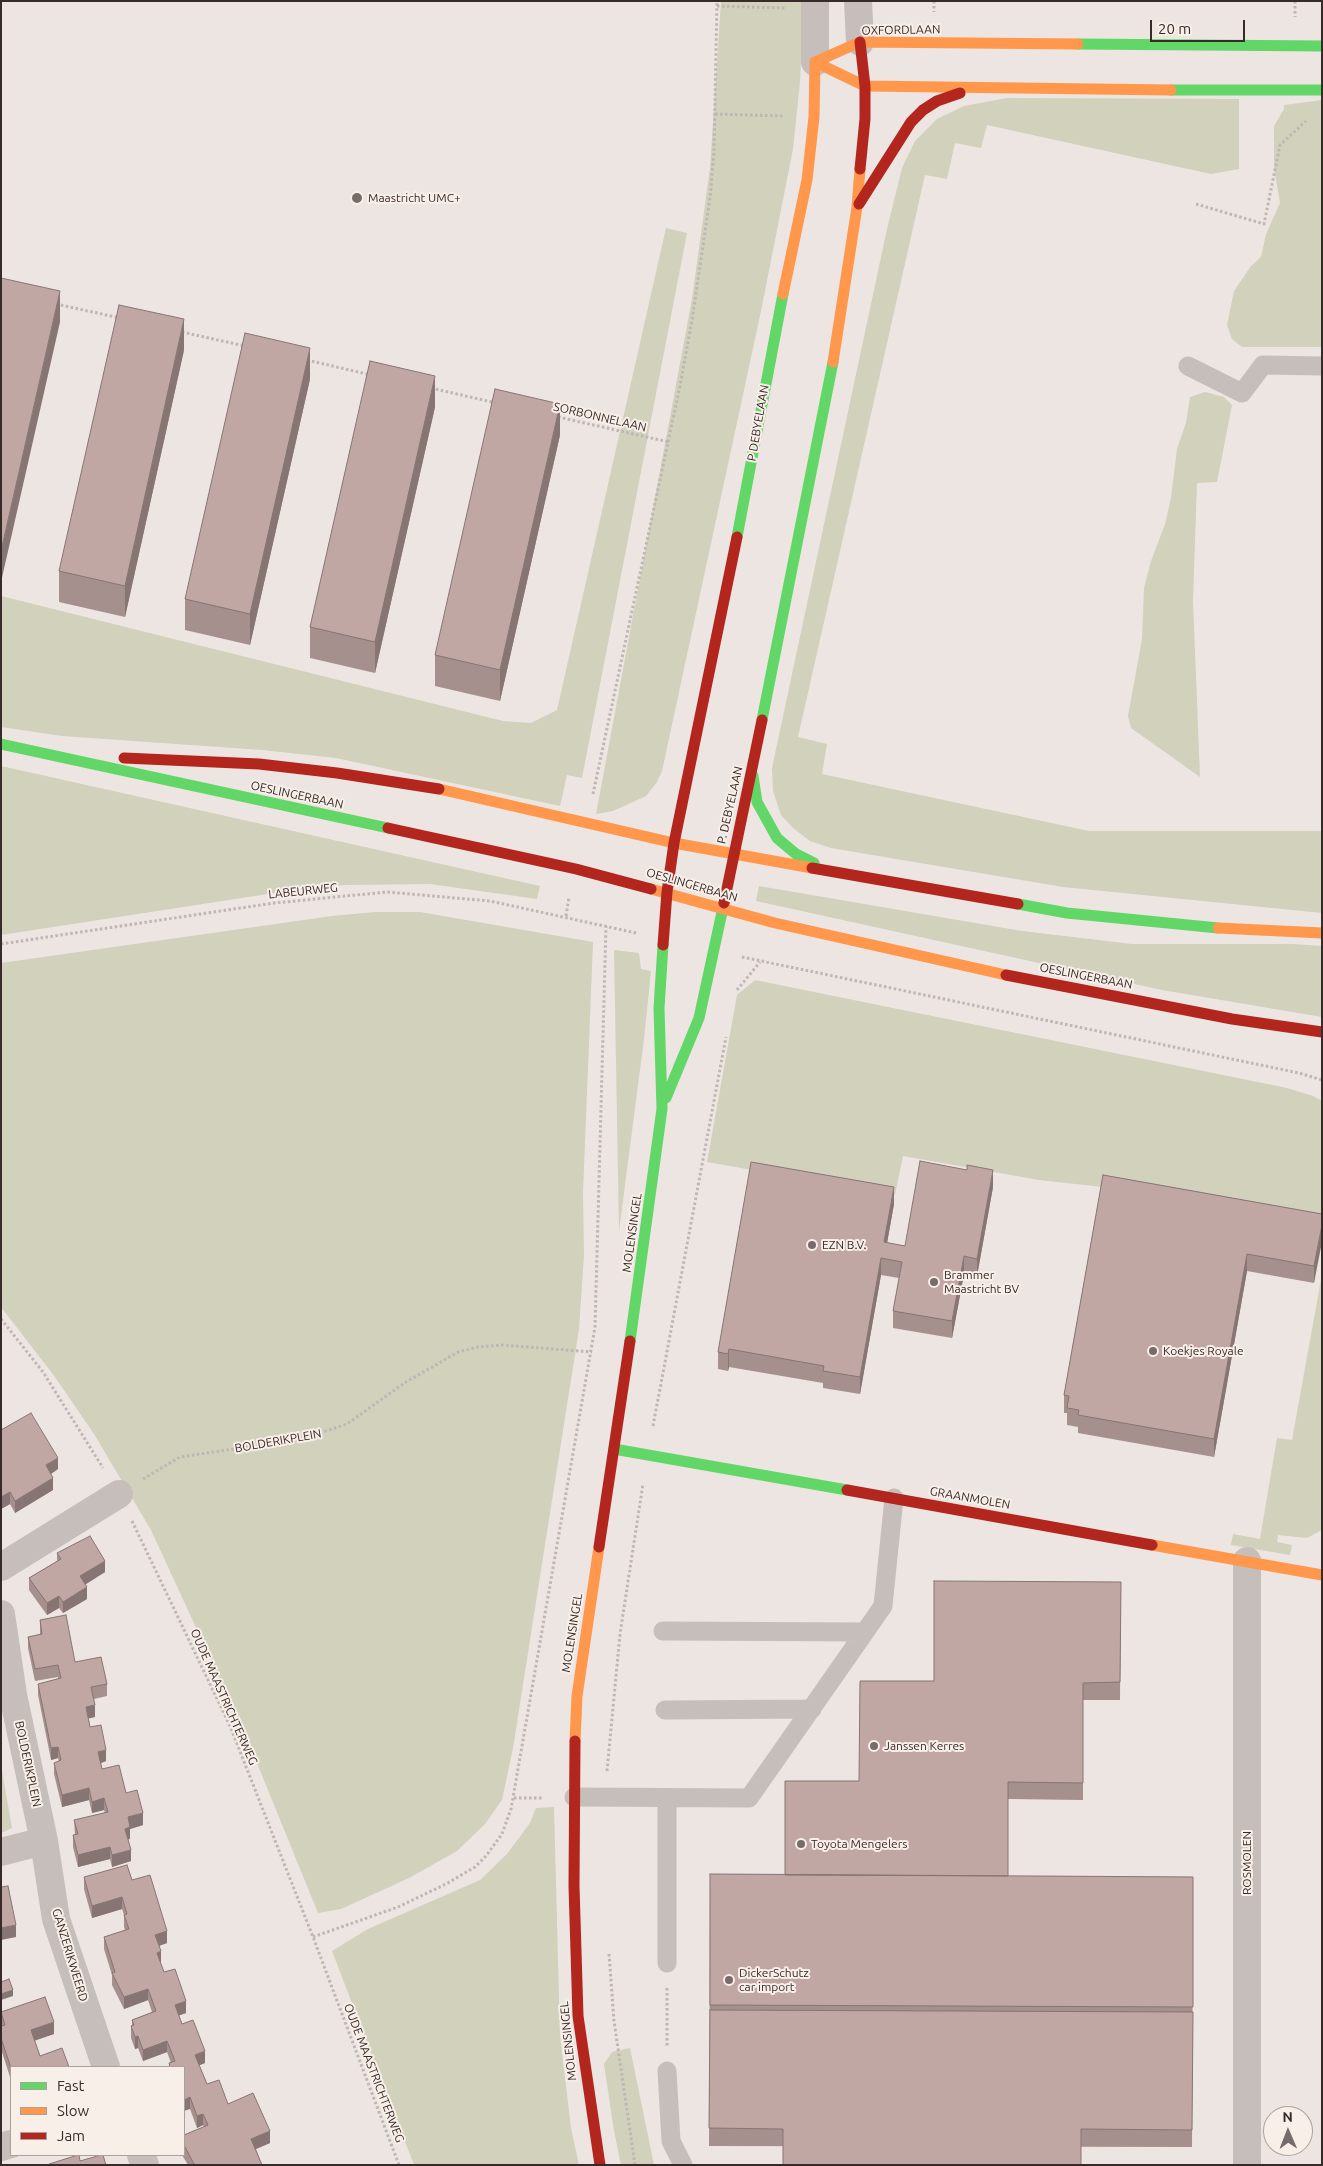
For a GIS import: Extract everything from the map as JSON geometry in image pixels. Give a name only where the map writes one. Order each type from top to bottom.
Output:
[{"type":"street","points":[[831,872],[796,854],[777,838],[757,802],[753,778],[754,762],[837,338],[857,207],[865,119],[858,1]]},
{"type":"street","name":"P DEBYELAAN","points":[[674,843],[736,544],[762,399],[807,180],[814,117],[816,62],[805,5]]},
{"type":"street","name":"OXFORDLAAN","points":[[816,62],[860,42],[1322,46]]},
{"type":"street","points":[[816,62],[864,86],[978,89],[1322,90]]},
{"type":"street","points":[[857,207],[911,122],[923,110],[944,98],[978,89]]},
{"type":"street","name":"OESLINGERBAAN","points":[[1,744],[576,869],[833,938],[946,963],[1232,1019],[1322,1032]]},
{"type":"street","name":"OESLINGERBAAN","points":[[57,756],[259,764],[337,773],[437,789],[674,843],[1067,912],[1197,927],[1322,933]]},
{"type":"street","name":"P. DEBYELAAN","points":[[733,854],[754,762]]},
{"type":"street","name":"MOLENSINGEL","points":[[600,2165],[590,2113],[578,2016],[574,1797],[575,1723],[579,1674],[647,1230],[662,1108],[659,1008],[667,892],[674,843]]},
{"type":"street","name":"MOLENSINGEL","points":[[662,1108],[699,1018],[733,854]]},
{"type":"street","name":"GRAANMOLEN","points":[[614,1449],[1322,1575]]},
{"type":"street","points":[[1,1567],[119,1494]]},
{"type":"street","name":"ROSMOLEN","points":[[1247,1561],[1247,2165]]},
{"type":"street","name":"BOLDERIKPLEIN","points":[[1,1614],[13,1695],[44,1841]]},
{"type":"street","points":[[1,1852],[44,1841]]},
{"type":"street","name":"GANZERIKWEERD","points":[[44,1841],[56,1919],[106,2066]]},
{"type":"lane","points":[[1188,366],[1242,393],[1263,366],[1322,366]]},
{"type":"lane","points":[[574,1797],[749,1798],[883,1606],[894,1498]]},
{"type":"lane","points":[[663,1631],[865,1632]]},
{"type":"lane","points":[[665,1710],[812,1709]]},
{"type":"lane","points":[[667,1799],[667,1963]]},
{"type":"lane","points":[[667,2071],[671,2141],[683,2165]]},
{"type":"path","points":[[934,1],[934,12]]},
{"type":"path","points":[[587,822],[669,442],[691,330],[710,198],[715,114],[717,3],[805,5]]},
{"type":"path","points":[[715,114],[790,116]]},
{"type":"path","points":[[1196,204],[1264,224],[1280,145],[1308,118]]},
{"type":"path","points":[[50,302],[127,320]]},
{"type":"path","points":[[175,331],[253,348]]},
{"type":"path","points":[[301,359],[378,376]]},
{"type":"path","points":[[427,387],[504,405]]},
{"type":"path","name":"SORBONNELAAN","points":[[552,416],[669,442]]},
{"type":"path","points":[[566,916],[576,869]]},
{"type":"path","name":"LABEURWEG","points":[[1,944],[274,902],[387,892],[490,901],[606,926],[596,1304],[592,1352]]},
{"type":"path","points":[[734,992],[760,962],[1299,1072],[1322,1080]]},
{"type":"path","points":[[606,1798],[620,1634],[647,1454],[727,1031]]},
{"type":"path","name":"OUDE MAASTRICHTERWEG","points":[[1,1319],[43,1372],[119,1494],[230,1726],[313,1937],[399,2165]]},
{"type":"path","name":"BOLDERIKPLEIN","points":[[119,1494],[180,1457],[301,1439],[347,1424],[406,1382],[458,1352],[478,1347],[502,1345],[592,1352]]},
{"type":"path","points":[[313,1937],[398,1906],[446,1884],[475,1866],[486,1856],[502,1834],[514,1798],[533,1678],[592,1352]]},
{"type":"path","points":[[608,1947],[614,2021],[635,2165]]},
{"type":"path","points":[[667,1963],[667,2071]]},
{"type":"green space","points":[[721,1],[804,1],[800,82],[793,149],[761,311],[662,771],[657,782],[646,796],[613,811],[596,814],[692,299],[710,168]]},
{"type":"green space","points":[[1007,98],[1239,99],[1239,169],[1211,174],[987,125],[981,148],[955,143],[947,179],[925,175],[798,737],[827,744],[822,774],[1089,831],[1322,831],[1322,913],[1063,887],[831,848],[810,841],[793,828],[781,815],[773,791],[772,768],[887,229],[902,168],[915,141],[937,119],[964,106]]},
{"type":"green space","points":[[1322,100],[1322,347],[1242,347],[1232,339],[1227,325],[1234,291],[1251,266],[1261,257],[1266,234],[1280,203],[1274,168],[1274,126],[1284,109],[1284,105]]},
{"type":"green space","points":[[666,228],[687,233],[582,778],[567,775],[560,806],[336,758],[262,750],[62,736],[1,727],[1,596],[503,721],[531,723],[557,710]]},
{"type":"green space","points":[[1205,392],[1224,397],[1232,405],[1217,482],[1197,483],[1193,601],[1200,777],[1131,728],[1128,716],[1142,639],[1144,588],[1151,561],[1165,524],[1171,498],[1177,449],[1186,423],[1190,397]]},
{"type":"green space","points":[[1,766],[540,886],[537,899],[430,884],[345,885],[294,890],[1,935]]},
{"type":"green space","points":[[759,886],[1022,931],[1132,944],[1293,944],[1322,946],[1322,1017],[1162,990],[756,901]]},
{"type":"green space","points":[[375,912],[420,912],[593,942],[583,1193],[584,1255],[579,1329],[513,1748],[502,1800],[485,1824],[457,1851],[409,1878],[341,1909],[318,1913],[246,1736],[151,1530],[94,1434],[55,1377],[1,1307],[1,963],[332,916]]},
{"type":"green space","points":[[614,950],[639,953],[641,969],[651,971],[619,1231]]},
{"type":"green space","points":[[755,980],[1287,1088],[1313,1096],[1322,1101],[1322,1226],[1103,1187],[1039,1180],[903,1156],[895,1195],[707,1162],[737,995]]},
{"type":"green space","points":[[1322,1274],[1322,1530],[1307,1538],[1278,1535],[1277,1542],[1292,1545],[1290,1555],[1231,1545],[1233,1534],[1260,1539],[1277,1438],[1292,1440]]},
{"type":"green space","points":[[1,1765],[12,1828],[1,1833]]},
{"type":"green space","points":[[554,1807],[560,2036],[571,2128],[579,2165],[414,2165],[332,1951],[368,1929],[480,1880],[507,1854],[530,1823],[536,1808]]},
{"type":"green space","points":[[630,2048],[654,2165],[621,2165],[614,2131],[604,2064],[612,2052]]},
{"type":"building","points":[[1,278],[60,291],[1,551]]},
{"type":"building","points":[[119,305],[184,319],[125,586],[59,571]]},
{"type":"building","points":[[245,333],[310,348],[250,614],[185,599]]},
{"type":"building","points":[[370,361],[435,376],[375,642],[310,627]]},
{"type":"building","points":[[495,389],[560,404],[500,670],[435,655]]},
{"type":"building","points":[[920,1161],[967,1170],[967,1165],[993,1170],[977,1259],[964,1256],[952,1321],[893,1311],[902,1262],[881,1258],[860,1377],[823,1371],[824,1366],[729,1349],[728,1354],[718,1352],[751,1162],[894,1187],[884,1242],[905,1246]]},
{"type":"building","points":[[1103,1175],[1322,1214],[1322,1225],[1314,1266],[1247,1254],[1214,1439],[1078,1415],[1079,1410],[1067,1408],[1069,1396],[1064,1395]]},
{"type":"building","points":[[31,1413],[58,1458],[46,1465],[53,1478],[15,1501],[10,1492],[1,1497],[1,1430]]},
{"type":"building","points":[[90,1536],[105,1561],[80,1576],[87,1587],[63,1602],[59,1596],[47,1603],[29,1578],[61,1559],[57,1553]]},
{"type":"building","points":[[934,1581],[1121,1582],[1120,1682],[1083,1683],[1083,1783],[1008,1782],[1008,1876],[785,1875],[785,1781],[859,1781],[860,1681],[934,1681]]},
{"type":"building","points":[[66,1615],[75,1662],[101,1657],[107,1684],[91,1687],[95,1705],[86,1707],[90,1727],[101,1725],[106,1750],[98,1752],[102,1769],[119,1765],[126,1793],[137,1790],[143,1813],[128,1817],[130,1827],[125,1829],[131,1850],[112,1855],[110,1847],[78,1855],[73,1835],[78,1834],[74,1820],[108,1812],[104,1798],[92,1802],[89,1788],[62,1795],[54,1763],[61,1760],[58,1747],[51,1748],[38,1684],[61,1678],[58,1665],[35,1669],[28,1637],[42,1634],[40,1620]]},
{"type":"building","points":[[127,1865],[132,1880],[150,1875],[167,1931],[155,1935],[161,1951],[157,1953],[164,1972],[175,1969],[186,2001],[175,2005],[182,2024],[193,2020],[205,2051],[195,2055],[207,2084],[219,2080],[228,2104],[253,2093],[270,2131],[251,2139],[262,2165],[193,2165],[185,2147],[185,2135],[208,2125],[203,2114],[197,2116],[190,2097],[185,2100],[185,2066],[170,2066],[169,2063],[175,2061],[167,2041],[143,2050],[138,2036],[135,2037],[131,2026],[134,2025],[132,2020],[156,2011],[148,1989],[124,1997],[112,1973],[115,1972],[104,1937],[129,1929],[124,1915],[127,1914],[122,1897],[92,1906],[84,1877]]},
{"type":"building","points":[[710,1874],[1193,1877],[1193,2007],[710,2005]]},
{"type":"building","points":[[8,1886],[16,1925],[1,1928],[1,1887]]},
{"type":"building","points":[[9,1979],[13,1990],[1,1994],[1,1982]]},
{"type":"building","points":[[45,1997],[54,2022],[31,2030],[40,2056],[62,2048],[69,2066],[10,2066],[1,2038],[1,2026],[5,2025],[1,2012]]},
{"type":"building","points":[[710,2010],[1193,2012],[1192,2130],[1081,2129],[1081,2165],[783,2165],[783,2129],[709,2128]]},
{"type":"building","points":[[76,2156],[79,2156],[80,2161],[103,2156],[106,2165],[49,2165]]},
{"type":"traffic: fast","points":[[1078,44],[1322,46]]},
{"type":"traffic: fast","points":[[1171,90],[1322,90]]},
{"type":"traffic: fast","points":[[737,537],[783,294]]},
{"type":"traffic: fast","points":[[762,720],[833,362]]},
{"type":"traffic: fast","points":[[1,744],[388,828]]},
{"type":"traffic: fast","points":[[753,776],[757,802],[777,838],[796,854],[814,863]]},
{"type":"traffic: fast","points":[[666,1098],[699,1018],[724,903]]},
{"type":"traffic: fast","points":[[1018,904],[1067,913],[1218,928]]},
{"type":"traffic: fast","points":[[630,1341],[662,1109],[659,1008],[663,945]]},
{"type":"traffic: fast","points":[[614,1449],[847,1490]]},
{"type":"traffic: slow","points":[[815,62],[860,42],[1078,44]]},
{"type":"traffic: slow","points":[[815,62],[865,86],[1171,90]]},
{"type":"traffic: slow","points":[[783,294],[807,180],[814,117],[815,62]]},
{"type":"traffic: slow","points":[[833,362],[857,207],[860,169]]},
{"type":"traffic: slow","points":[[439,789],[674,843],[812,868]]},
{"type":"traffic: slow","points":[[651,889],[775,923],[1006,975]]},
{"type":"traffic: slow","points":[[1218,928],[1322,933]]},
{"type":"traffic: slow","points":[[1152,1545],[1322,1575]]},
{"type":"traffic: slow","points":[[575,1741],[577,1696],[599,1547]]},
{"type":"traffic: jam","points":[[860,42],[865,86],[865,119],[860,169]]},
{"type":"traffic: jam","points":[[859,204],[911,122],[923,110],[937,101],[960,93]]},
{"type":"traffic: jam","points":[[663,945],[667,892],[674,843],[737,537]]},
{"type":"traffic: jam","points":[[724,903],[762,720]]},
{"type":"traffic: jam","points":[[124,758],[259,764],[337,773],[439,789]]},
{"type":"traffic: jam","points":[[388,828],[576,869],[651,889]]},
{"type":"traffic: jam","points":[[812,868],[1018,904]]},
{"type":"traffic: jam","points":[[1006,975],[1232,1019],[1322,1032]]},
{"type":"traffic: jam","points":[[599,1547],[630,1341]]},
{"type":"traffic: jam","points":[[847,1490],[1152,1545]]},
{"type":"traffic: jam","points":[[575,1741],[574,1886],[578,2016],[600,2165]]},
{"type":"place","name":"Maastricht UMC+","points":[[357,198]]},
{"type":"place","name":"EZN B.V.","points":[[812,1245]]},
{"type":"place","name":"Brammer Maastricht BV","points":[[934,1282]]},
{"type":"place","name":"Koekjes Royale","points":[[1153,1351]]},
{"type":"place","name":"Janssen Kerres","points":[[874,1746]]},
{"type":"place","name":"Toyota Mengelers","points":[[801,1844]]},
{"type":"place","name":"DickerSchutz car import","points":[[729,1980]]}]
